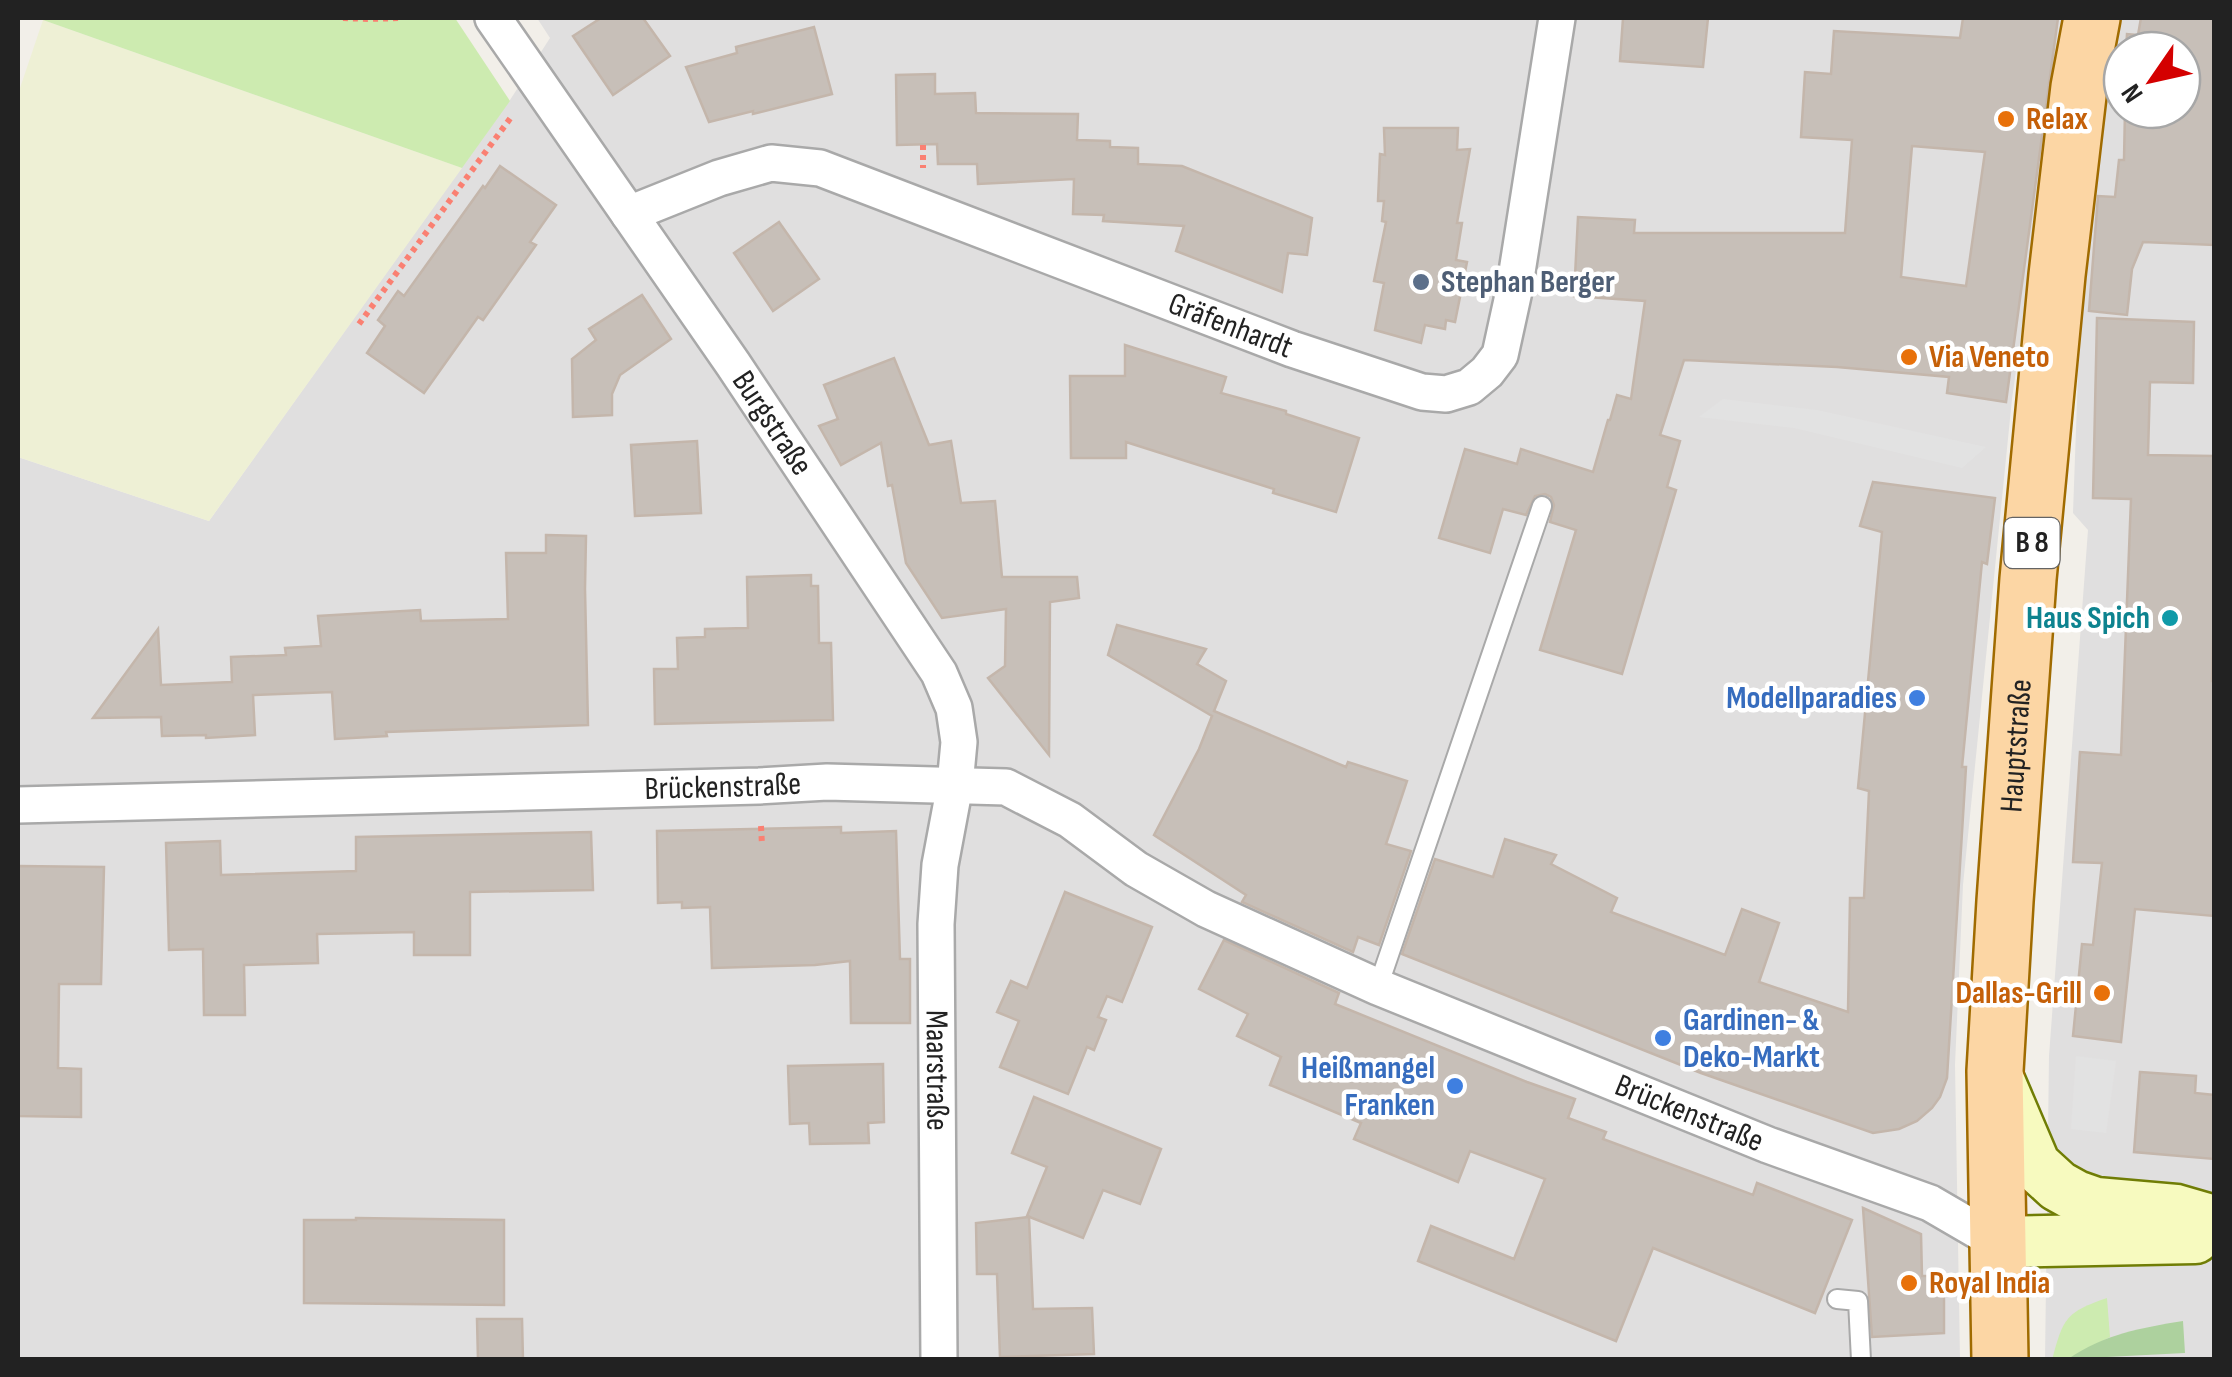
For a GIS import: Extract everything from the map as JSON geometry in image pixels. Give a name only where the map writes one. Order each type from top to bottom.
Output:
[{"type":"main road","name":"Hauptstraße","points":[[2000,1360],[1995,1071],[2034,522],[2067,182],[2092,18]]},
{"type":"street","name":"Burgstraße","points":[[493,18],[940,673],[954,708],[959,742],[956,785]]},
{"type":"street","name":"Gräfenhardt","points":[[628,214],[719,178],[771,163],[820,168],[1292,349],[1422,392],[1446,394],[1469,387],[1500,355],[1514,291],[1556,18]]},
{"type":"street","name":"Brückenstraße","points":[[18,805],[827,782],[1006,787],[1070,820],[1136,869],[1206,909],[1378,988],[1768,1146],[1930,1203],[1996,1242]]},
{"type":"street","name":"Maarstraße","points":[[938,1360],[936,924],[940,865],[956,785]]},
{"type":"street","points":[[1995,1071],[2035,1165],[2058,1186],[2096,1203],[2176,1210],[2214,1221]]},
{"type":"street","points":[[1996,1242],[2214,1238]]},
{"type":"lane","points":[[1378,988],[1542,506]]},
{"type":"lane","points":[[1837,1299],[1858,1301],[1861,1360]]},
{"type":"path","points":[[343,18],[401,18]]},
{"type":"path","points":[[359,324],[537,82]]},
{"type":"shaded area","points":[[537,18],[2066,18],[2012,399],[1963,885],[1955,1065],[1960,1359],[18,1360],[18,457],[209,521],[510,100],[550,38]]},
{"type":"shaded area","points":[[2115,18],[2214,18],[2214,1359],[2045,1360],[2049,1056],[2088,530],[2073,513],[2080,318],[2102,111],[2102,130],[2202,130],[2202,30],[2113,30]]},
{"type":"shaded area","points":[[1723,399],[1817,410],[1986,447],[1962,468],[1794,428],[1699,417]]},
{"type":"shaded area","points":[[2076,1056],[2116,1061],[2106,1133],[2071,1129]]},
{"type":"green space","points":[[44,18],[455,18],[510,101],[462,168]]},
{"type":"green space","points":[[43,20],[462,168],[209,521],[18,457],[18,94]]},
{"type":"green space","points":[[2107,1298],[2110,1337],[2068,1359],[2052,1360],[2068,1318]]},
{"type":"green space","points":[[2183,1321],[2185,1353],[2068,1359],[2109,1338]]},
{"type":"building","points":[[601,18],[643,18],[670,56],[613,95],[573,36]]},
{"type":"building","points":[[1623,18],[1708,18],[1703,67],[1620,61]]},
{"type":"building","points":[[1963,18],[2058,18],[2006,402],[1947,393],[1949,377],[1684,360],[1660,435],[1680,441],[1667,487],[1676,490],[1622,674],[1540,650],[1576,530],[1550,522],[1554,505],[1551,497],[1535,496],[1526,515],[1503,509],[1490,553],[1439,538],[1465,449],[1517,464],[1521,449],[1593,472],[1617,395],[1631,399],[1645,301],[1574,296],[1578,217],[1635,220],[1634,233],[1845,233],[1852,140],[1801,137],[1805,72],[1831,74],[1834,31],[1960,38]],"holes":[[[1912,146],[1985,152],[1966,286],[1901,277]]]},
{"type":"building","points":[[2141,18],[2214,18],[2214,245],[2143,242],[2132,269],[2127,315],[2089,311],[2098,196],[2115,197],[2119,160],[2124,160],[2125,130],[2202,130],[2202,30],[2139,30]]},
{"type":"building","points":[[814,27],[832,94],[709,122],[686,67],[737,53],[736,47]]},
{"type":"building","points":[[935,74],[935,94],[975,93],[976,113],[1078,114],[1077,140],[1110,141],[1110,147],[1138,148],[1138,164],[1182,166],[1312,218],[1307,255],[1288,253],[1282,292],[1176,251],[1184,226],[1103,221],[1104,215],[1073,214],[1074,179],[978,184],[977,164],[938,164],[937,144],[897,145],[896,75]]},
{"type":"building","points":[[1384,128],[1458,128],[1457,150],[1470,149],[1457,223],[1462,223],[1456,260],[1467,262],[1455,322],[1446,320],[1445,329],[1425,325],[1421,343],[1375,330],[1384,283],[1374,281],[1386,222],[1382,221],[1384,201],[1378,201],[1380,154],[1385,155]]},
{"type":"building","points":[[500,166],[556,205],[530,242],[536,245],[424,393],[367,353],[385,326],[378,320],[398,291],[404,296]]},
{"type":"building","points":[[779,222],[819,279],[773,311],[734,253]]},
{"type":"building","points":[[642,295],[671,339],[620,375],[612,394],[612,415],[573,417],[572,359],[596,340],[589,329]]},
{"type":"building","points":[[2097,318],[2194,322],[2193,383],[2150,382],[2148,455],[2214,456],[2214,916],[2135,909],[2121,1042],[2073,1036],[2082,944],[2093,945],[2102,863],[2073,862],[2080,752],[2121,755],[2131,499],[2093,498]]},
{"type":"building","points":[[1125,345],[1226,377],[1221,393],[1286,411],[1359,438],[1336,512],[1126,442],[1126,458],[1071,458],[1070,376],[1125,376]]},
{"type":"building","points":[[894,358],[929,445],[951,441],[961,503],[995,501],[1002,577],[1077,577],[1079,598],[1050,602],[1049,755],[988,678],[1005,666],[1006,609],[942,618],[906,563],[881,443],[841,465],[819,426],[838,419],[824,385]]},
{"type":"building","points":[[697,441],[701,513],[635,516],[631,445]]},
{"type":"building","points":[[1873,482],[1995,498],[1987,564],[1982,562],[1962,767],[1966,767],[1947,1078],[1932,1108],[1899,1129],[1873,1133],[1701,1073],[1402,954],[1435,859],[1493,877],[1505,839],[1556,855],[1551,864],[1617,898],[1611,912],[1725,955],[1742,909],[1779,923],[1759,982],[1848,1012],[1850,898],[1864,898],[1869,791],[1858,788],[1882,532],[1860,526]]},
{"type":"building","points":[[546,535],[586,536],[588,725],[386,732],[387,736],[335,739],[332,692],[253,695],[255,735],[162,736],[161,717],[93,718],[158,629],[161,685],[232,682],[231,657],[286,655],[285,648],[321,646],[318,616],[420,610],[421,621],[508,619],[506,553],[546,553]]},
{"type":"building","points":[[811,575],[811,586],[818,586],[819,643],[831,643],[833,720],[655,724],[654,669],[678,669],[677,638],[705,637],[705,629],[748,628],[747,577]]},
{"type":"building","points":[[1117,625],[1206,649],[1197,664],[1226,681],[1214,711],[1346,767],[1348,762],[1407,781],[1386,844],[1411,851],[1379,945],[1358,937],[1353,952],[1242,902],[1246,895],[1154,835],[1212,716],[1108,655]]},
{"type":"building","points":[[841,827],[841,833],[896,831],[900,959],[910,959],[910,1023],[851,1023],[850,961],[712,968],[710,907],[682,908],[682,902],[658,903],[657,831]]},
{"type":"building","points":[[591,832],[593,890],[470,892],[470,955],[414,955],[414,932],[317,934],[318,963],[244,965],[245,1015],[204,1015],[203,949],[169,950],[166,843],[220,841],[221,875],[356,871],[356,837]]},
{"type":"building","points":[[18,866],[104,867],[101,984],[59,984],[58,1068],[81,1069],[81,1117],[18,1116]]},
{"type":"building","points":[[1065,892],[1152,927],[1122,1002],[1107,996],[1098,1017],[1106,1020],[1094,1050],[1087,1047],[1068,1094],[1000,1067],[1019,1021],[997,1012],[1011,981],[1027,988]]},
{"type":"building","points":[[1224,940],[1339,993],[1335,1004],[1575,1099],[1568,1118],[1606,1132],[1603,1139],[1753,1195],[1757,1183],[1852,1220],[1815,1313],[1653,1248],[1616,1341],[1418,1261],[1431,1226],[1514,1259],[1545,1179],[1470,1151],[1458,1182],[1354,1139],[1361,1123],[1270,1085],[1281,1057],[1237,1036],[1248,1014],[1199,989]]},
{"type":"building","points":[[883,1064],[884,1122],[868,1123],[869,1143],[810,1144],[809,1123],[790,1124],[788,1066]]},
{"type":"building","points":[[2140,1072],[2196,1076],[2195,1093],[2214,1095],[2214,1159],[2134,1152]]},
{"type":"building","points":[[1034,1097],[1161,1149],[1140,1204],[1103,1190],[1083,1238],[1027,1216],[1047,1167],[1012,1153]]},
{"type":"building","points":[[1863,1208],[1921,1234],[1922,1276],[1944,1276],[1944,1333],[1872,1337]]},
{"type":"building","points":[[1029,1217],[1033,1309],[1092,1308],[1094,1354],[1000,1357],[997,1274],[977,1274],[976,1223]]},
{"type":"building","points":[[304,1220],[504,1220],[504,1305],[304,1303]]},
{"type":"building","points":[[477,1319],[522,1319],[523,1360],[478,1360]]},
{"type":"place","name":"Relax","points":[[2006,119]]},
{"type":"place","name":"Stephan Berger","points":[[1421,282]]},
{"type":"place","name":"Via Veneto","points":[[1909,357]]},
{"type":"place","name":"Haus Spich","points":[[2170,618]]},
{"type":"place","name":"Modellparadies","points":[[1917,698]]},
{"type":"place","name":"Dallas-Grill","points":[[2102,993]]},
{"type":"place","name":"Gardinen- & Deko-Markt","points":[[1663,1038]]},
{"type":"place","name":"Heißmangel Franken","points":[[1455,1086]]},
{"type":"place","name":"Royal India","points":[[1909,1283]]}]
